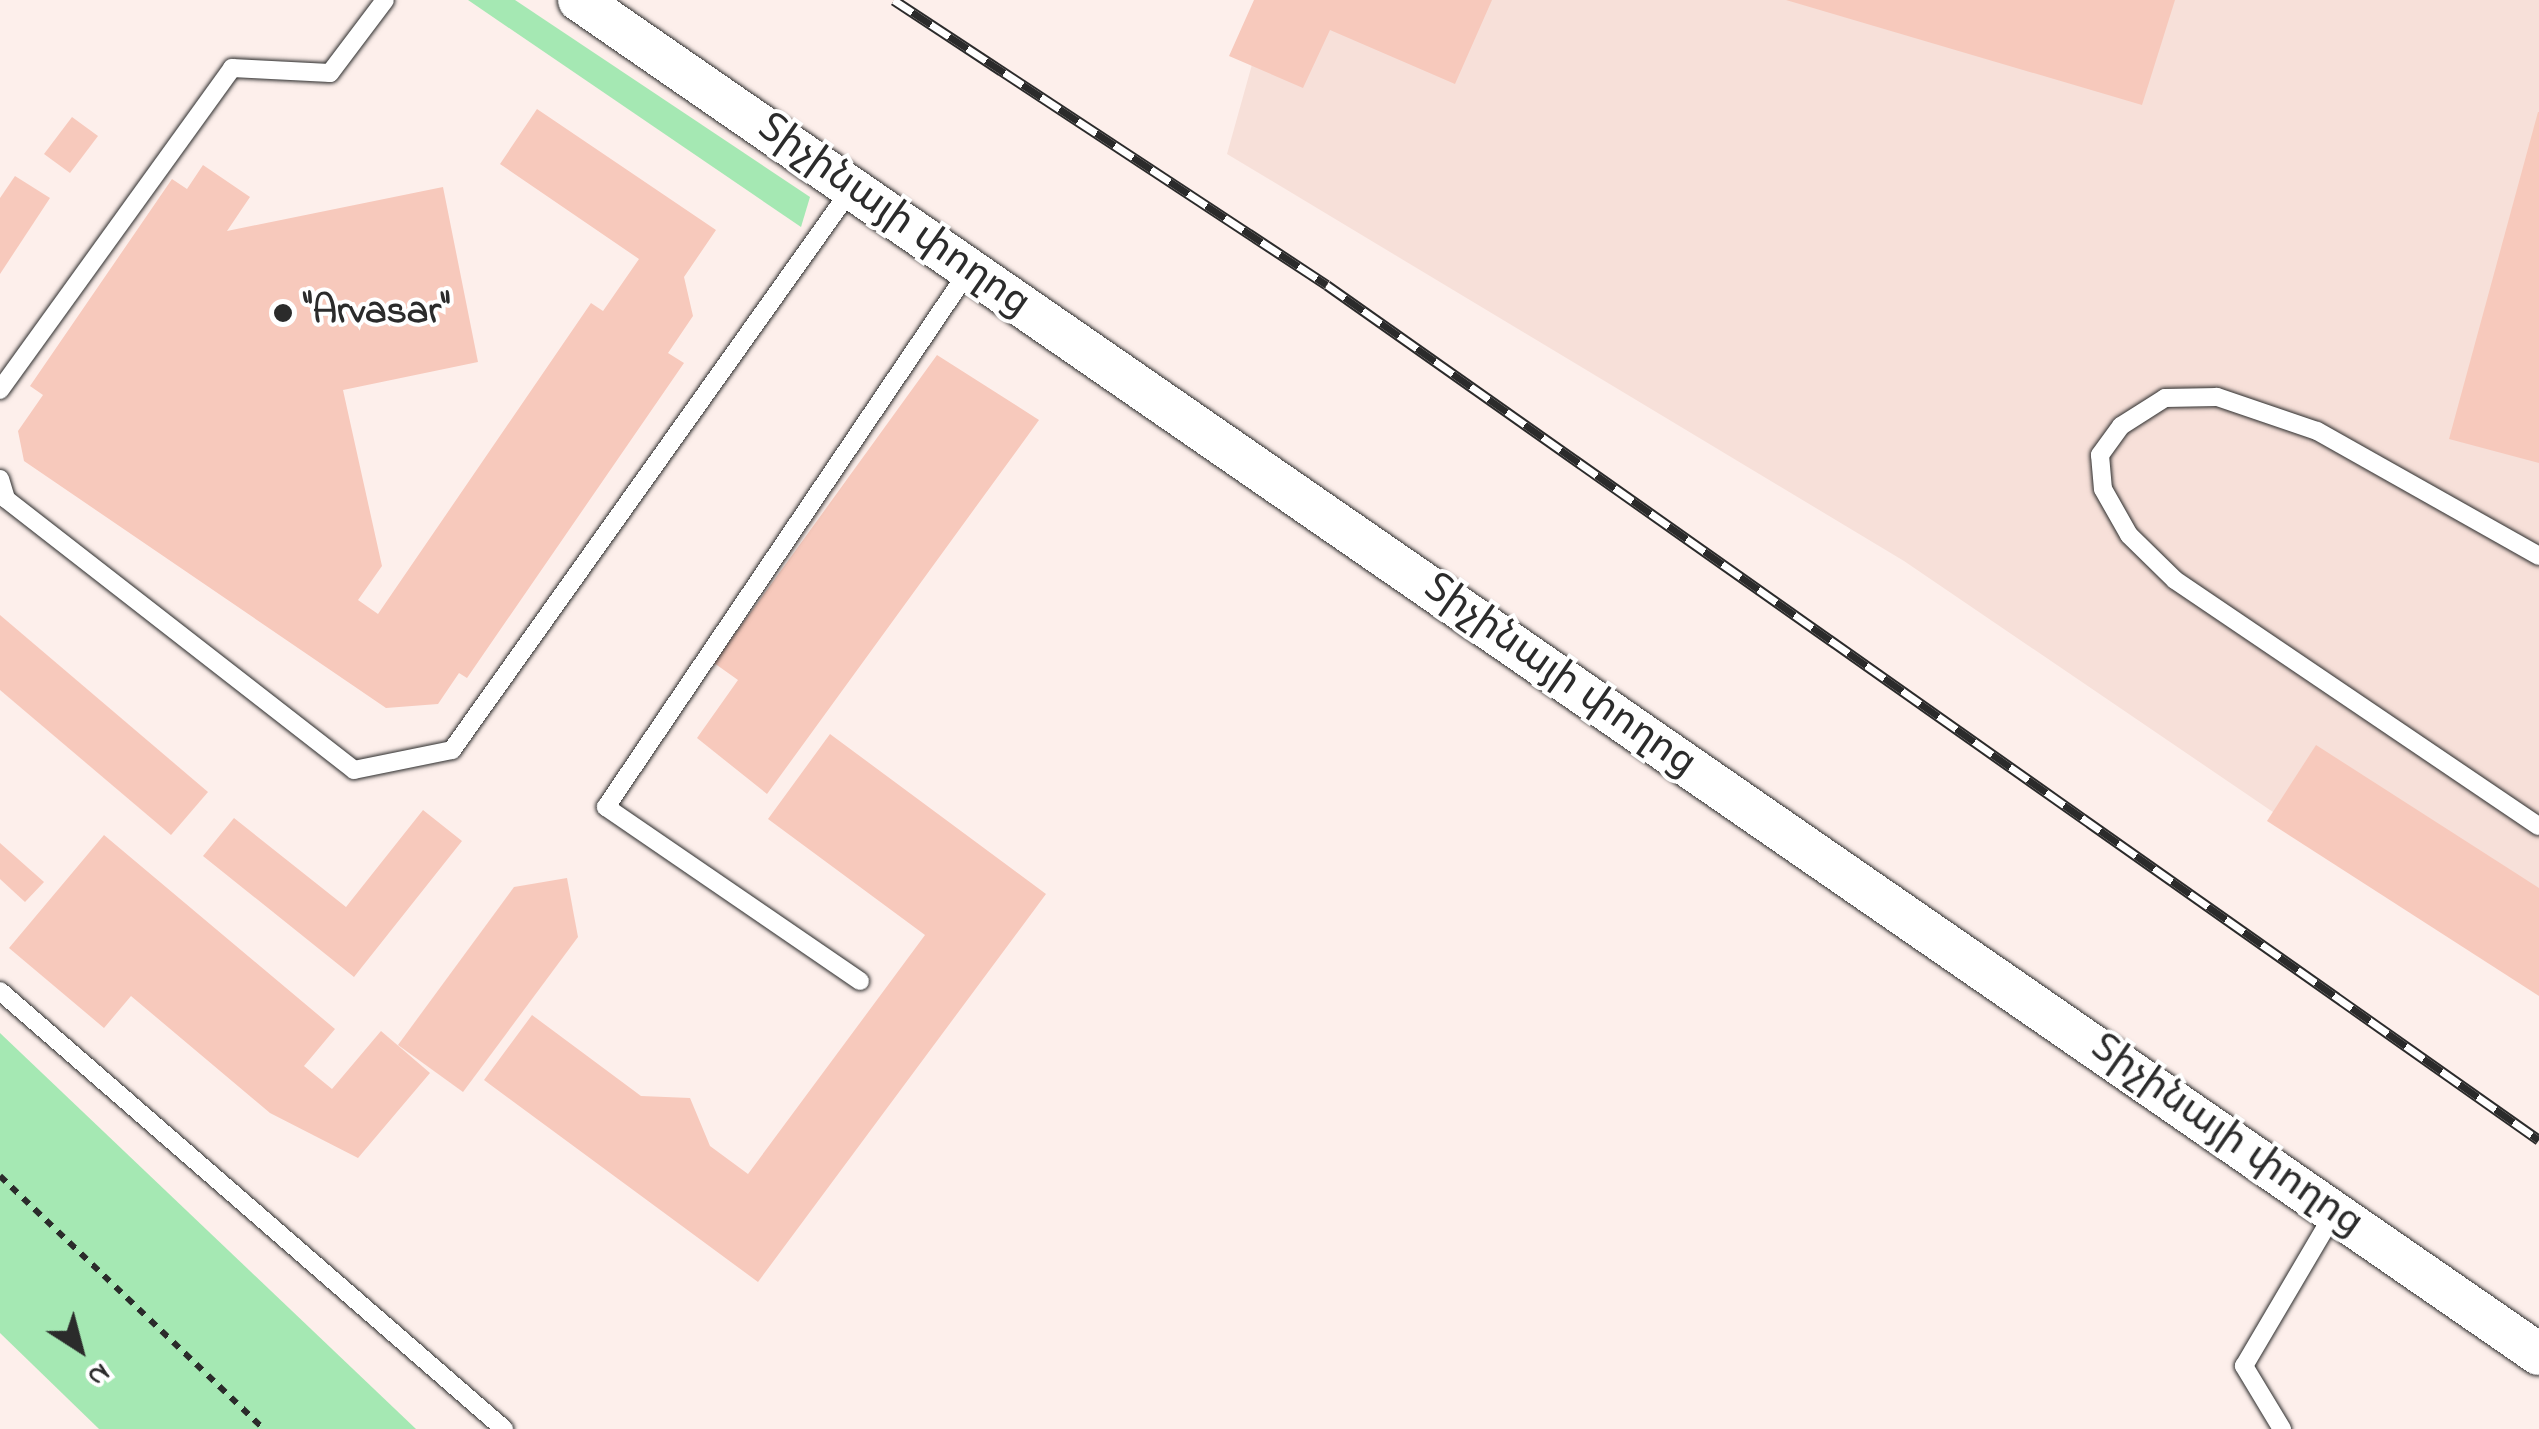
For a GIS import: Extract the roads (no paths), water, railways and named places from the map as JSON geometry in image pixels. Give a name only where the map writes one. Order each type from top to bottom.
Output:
[{"type":"street","name":"Տիչինայի փողոց","points":[[579,0],[2539,1354]]},
{"type":"lane","points":[[0,390],[232,68],[330,73],[385,0]]},
{"type":"lane","points":[[0,479],[6,499],[354,770],[452,750],[852,188]]},
{"type":"lane","points":[[860,981],[606,808],[969,270]]},
{"type":"lane","points":[[2539,556],[2318,431],[2217,397],[2165,398],[2121,426],[2100,456],[2103,489],[2129,535],[2175,580],[2539,826]]},
{"type":"lane","points":[[0,992],[504,1429]]},
{"type":"lane","points":[[2282,1429],[2244,1366],[2334,1212]]},
{"type":"railway","points":[[894,0],[1327,285],[2539,1140]]},
{"type":"place","name":"\"Arvasar\"","points":[[283,313]]}]
